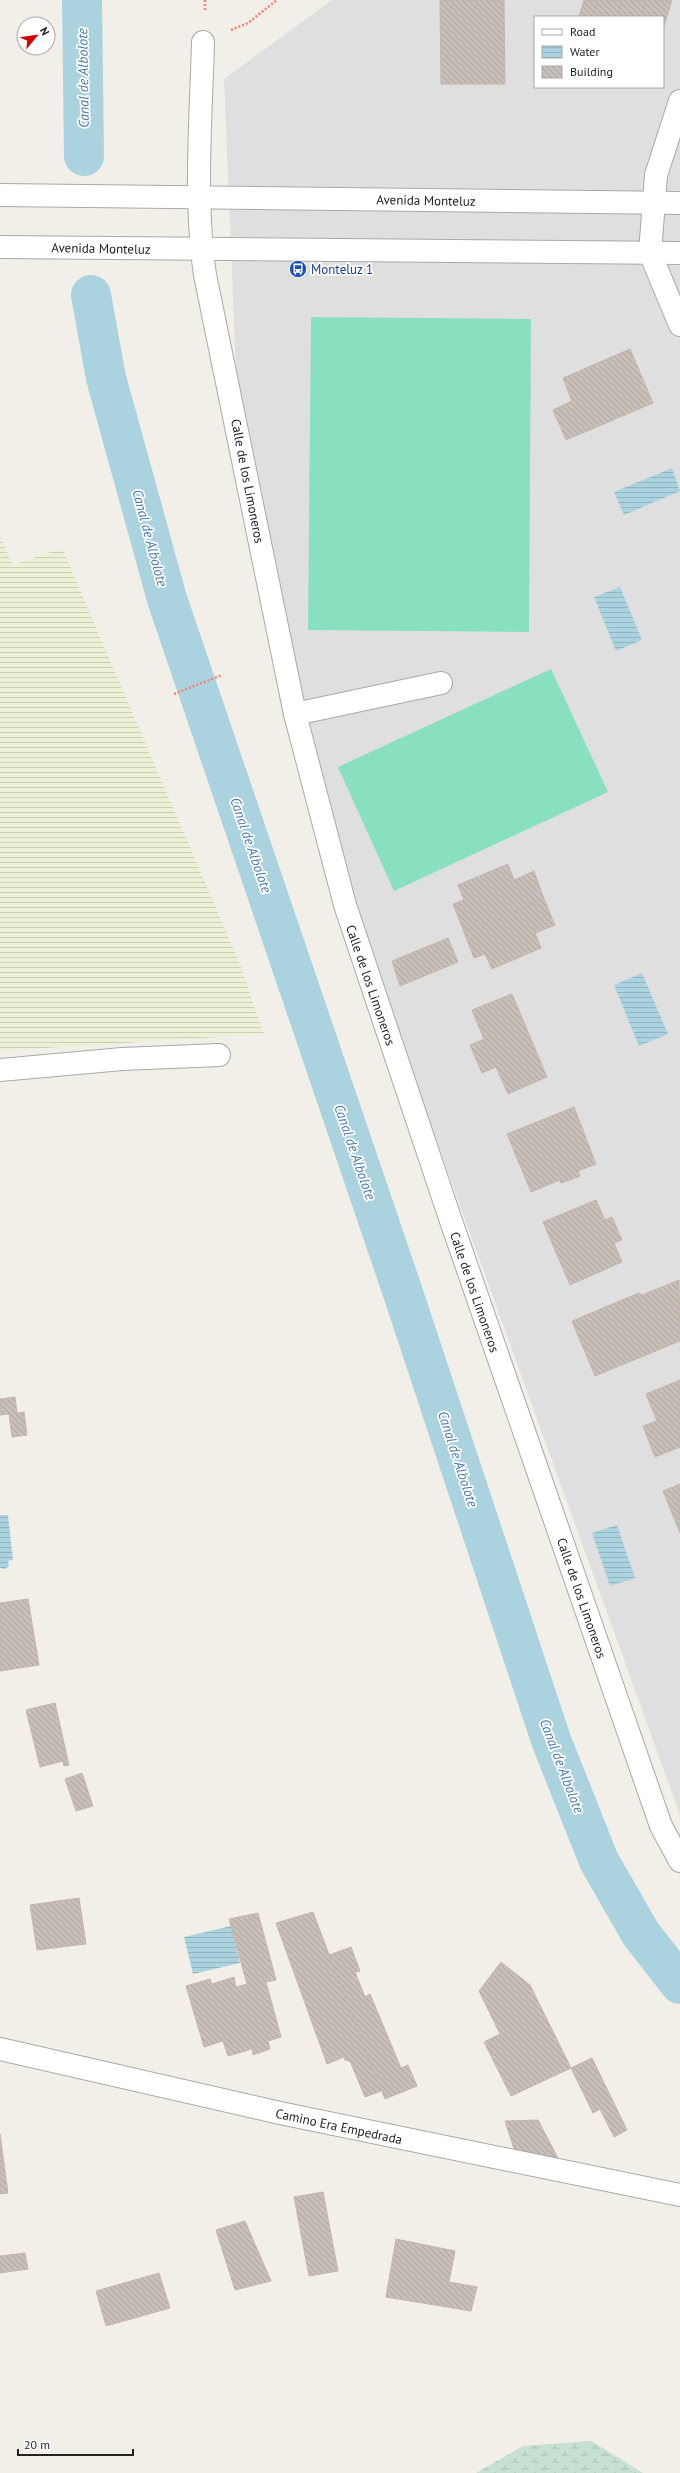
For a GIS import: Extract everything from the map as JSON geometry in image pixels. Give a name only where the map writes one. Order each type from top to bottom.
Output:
[{"type":"street","points":[[201,249],[200,198],[203,42]]},
{"type":"street","points":[[680,101],[656,175],[652,203],[650,253],[680,325]]},
{"type":"street","name":"Avenida Monteluz","points":[[0,195],[680,203]]},
{"type":"street","name":"Avenida Monteluz","points":[[0,247],[680,253]]},
{"type":"street","name":"Calle de los Limoneros","points":[[201,249],[295,714],[347,913],[451,1221],[661,1826],[680,1861]]},
{"type":"street","points":[[295,714],[441,683]]},
{"type":"street","points":[[0,1070],[122,1059],[219,1054]]},
{"type":"street","name":"Camino Era Empedrada","points":[[0,2049],[280,2113],[680,2195]]},
{"type":"path","points":[[203,42],[248,23],[277,0]]},
{"type":"path","points":[[174,694],[222,675]]},
{"type":"shaded area","points":[[332,0],[680,0],[680,1815],[318,812],[236,371],[224,79]]},
{"type":"green space","points":[[311,317],[531,319],[529,632],[308,630]]},
{"type":"green space","points":[[0,537],[13,565],[62,548],[239,962],[264,1034],[0,1051]]},
{"type":"green space","points":[[551,669],[608,792],[394,891],[338,767]]},
{"type":"green space","points":[[591,2441],[643,2473],[476,2473],[523,2446]]},
{"type":"water","points":[[672,468],[680,491],[624,515],[614,492]]},
{"type":"water","points":[[620,587],[642,640],[616,651],[594,597]]},
{"type":"water","points":[[642,973],[668,1034],[639,1046],[614,985]]},
{"type":"water","points":[[0,1515],[8,1515],[13,1560],[8,1561],[9,1566],[5,1569],[0,1568]]},
{"type":"water","points":[[617,1525],[635,1578],[610,1586],[592,1533]]},
{"type":"water","points":[[231,1926],[240,1963],[193,1974],[184,1937]]},
{"type":"building","points":[[440,0],[504,0],[505,84],[441,84]]},
{"type":"building","points":[[584,0],[672,0],[664,26],[664,16],[579,16]]},
{"type":"building","points":[[630,349],[653,403],[566,440],[553,410],[572,401],[563,378]]},
{"type":"building","points":[[508,864],[514,880],[534,871],[544,899],[464,932],[453,904],[464,900],[458,885]]},
{"type":"building","points":[[544,899],[555,925],[535,933],[541,948],[492,969],[485,954],[474,958],[464,932]]},
{"type":"building","points":[[448,938],[458,962],[400,986],[392,961]]},
{"type":"building","points":[[512,994],[547,1077],[508,1094],[496,1067],[482,1073],[470,1045],[484,1039],[472,1010]]},
{"type":"building","points":[[574,1107],[596,1164],[578,1171],[580,1176],[561,1183],[560,1180],[531,1192],[507,1134]]},
{"type":"building","points":[[596,1200],[605,1220],[612,1217],[622,1240],[614,1243],[622,1262],[570,1285],[543,1222]]},
{"type":"building","points":[[679,1280],[680,1341],[595,1376],[572,1321],[639,1293],[642,1295]]},
{"type":"building","points":[[680,1380],[680,1447],[655,1457],[643,1426],[657,1421],[646,1394]]},
{"type":"building","points":[[15,1397],[17,1413],[24,1412],[27,1435],[12,1437],[9,1414],[0,1415],[0,1399]]},
{"type":"building","points":[[680,1484],[680,1533],[663,1491]]},
{"type":"building","points":[[28,1599],[39,1665],[0,1671],[0,1603]]},
{"type":"building","points":[[55,1703],[69,1765],[64,1766],[63,1761],[40,1767],[26,1710]]},
{"type":"building","points":[[82,1773],[93,1806],[76,1811],[65,1779]]},
{"type":"building","points":[[79,1898],[86,1944],[37,1950],[30,1905]]},
{"type":"building","points":[[313,1912],[381,2091],[365,2097],[350,2061],[345,2060],[344,2057],[327,2064],[276,1923]]},
{"type":"building","points":[[258,1913],[276,1980],[266,1982],[281,2037],[268,2041],[270,2049],[253,2055],[252,2049],[228,2056],[223,2041],[204,2047],[186,1986],[210,1979],[212,1984],[234,1977],[236,1987],[247,1984],[229,1919]]},
{"type":"building","points":[[351,1947],[360,1971],[355,1972],[365,1997],[370,1994],[401,2068],[408,2065],[417,2086],[385,2099],[329,1955]]},
{"type":"building","points":[[501,1962],[530,1985],[571,2068],[511,2096],[484,2042],[500,2034],[479,1991]]},
{"type":"building","points":[[592,2058],[627,2130],[614,2137],[600,2109],[593,2113],[571,2068]]},
{"type":"building","points":[[538,2120],[559,2160],[515,2152],[505,2121]]},
{"type":"building","points":[[0,2134],[8,2193],[0,2194]]},
{"type":"building","points":[[323,2192],[338,2271],[309,2276],[294,2197]]},
{"type":"building","points":[[245,2221],[271,2281],[235,2290],[216,2230]]},
{"type":"building","points":[[396,2239],[455,2251],[449,2282],[477,2287],[471,2311],[386,2297]]},
{"type":"building","points":[[25,2253],[28,2269],[0,2273],[0,2256]]},
{"type":"building","points":[[159,2273],[170,2308],[106,2326],[96,2291]]},
{"type":"waterway","name":"Canal de Albolote","points":[[82,0],[84,156]]},
{"type":"waterway","name":"Canal de Albolote","points":[[91,295],[106,378],[167,599],[402,1290],[551,1740],[599,1861],[641,1934],[680,1984]]},
{"type":"place","name":"Monteluz 1","points":[[298,269]]}]
